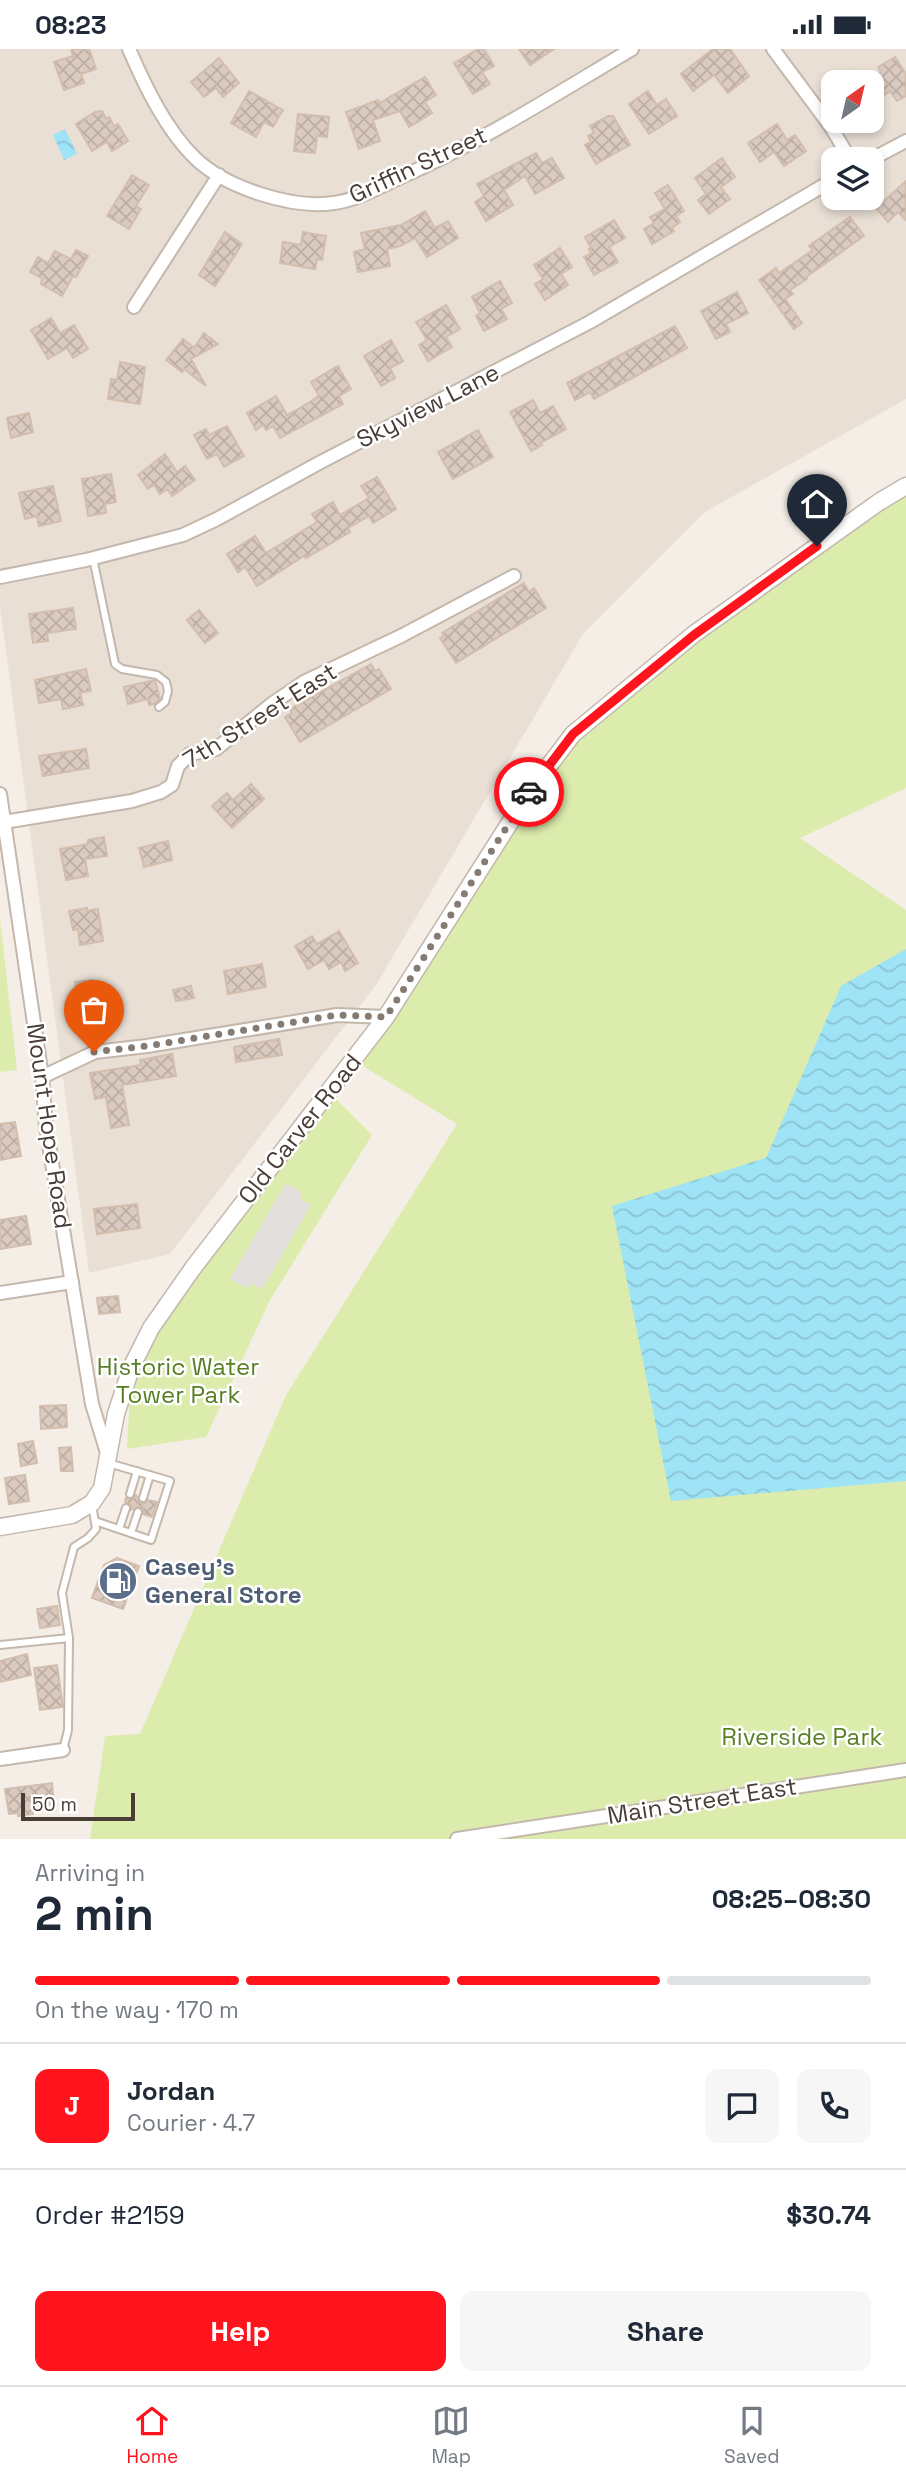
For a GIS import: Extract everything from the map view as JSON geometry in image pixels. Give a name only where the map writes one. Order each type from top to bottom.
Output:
[{"type":"street","name":"Griffin Street","points":[[130,49],[141,76],[183,144],[197,160],[219,174],[269,196],[316,204],[338,202],[363,194],[425,167],[496,129],[632,49]]},
{"type":"street","points":[[773,49],[843,147]]},
{"type":"street","points":[[884,153],[906,141]]},
{"type":"street","points":[[134,307],[219,174]]},
{"type":"street","name":"Skyview Lane","points":[[0,577],[93,558],[183,535],[217,519],[319,463],[590,323],[821,187]]},
{"type":"street","name":"Old Carver Road","points":[[92,1503],[102,1489],[120,1402],[131,1368],[151,1328],[193,1268],[386,1017],[524,799],[573,734],[694,635],[906,485]]},
{"type":"street","name":"7th Street East","points":[[4,822],[132,801],[161,792],[172,785],[178,767],[190,754],[216,749],[304,682],[401,636],[514,576]]},
{"type":"street","name":"Mount Hope Road","points":[[0,794],[42,1077],[46,1127],[92,1404],[108,1460]]},
{"type":"street","points":[[42,1077],[94,1052],[337,1015],[386,1017]]},
{"type":"street","points":[[0,1293],[72,1282]]},
{"type":"street","points":[[0,1527],[72,1515],[92,1503]]},
{"type":"street","points":[[0,1759],[63,1751]]},
{"type":"street","name":"Main Street East","points":[[457,1839],[906,1770]]},
{"type":"lane","points":[[93,558],[115,664],[122,669],[162,678],[168,691],[165,702],[159,707]]},
{"type":"lane","points":[[94,1521],[151,1540],[170,1481],[108,1460]]},
{"type":"lane","points":[[130,1494],[137,1472]]},
{"type":"lane","points":[[143,1498],[150,1475]]},
{"type":"lane","points":[[63,1751],[68,1730],[69,1638],[62,1593],[74,1547],[96,1529],[92,1503]]},
{"type":"lane","points":[[119,1529],[126,1508]]},
{"type":"lane","points":[[131,1533],[138,1512]]},
{"type":"lane","points":[[0,1645],[69,1638]]},
{"type":"shaded area","points":[[0,49],[906,49],[906,399],[705,512],[583,634],[376,985],[170,1254],[89,1273],[0,606]]},
{"type":"shaded area","points":[[286,1183],[302,1193],[302,1200],[311,1205],[262,1289],[251,1284],[246,1288],[230,1279]]},
{"type":"green space","name":"Riverside Park","points":[[906,487],[906,788],[800,838],[906,910],[906,1839],[90,1839],[105,1736],[140,1734],[286,1395],[457,1124],[353,1060],[573,734]]},
{"type":"green space","points":[[0,919],[17,1070],[0,1072]]},
{"type":"green space","name":"Historic Water Tower Park","points":[[329,1092],[372,1135],[270,1300],[206,1437],[127,1449],[131,1368]]},
{"type":"water","points":[[65,129],[77,154],[64,160],[53,135]]},
{"type":"water","points":[[906,949],[906,1481],[671,1501],[612,1206],[766,1158],[841,986]]},
{"type":"building","points":[[71,49],[89,49],[96,69],[81,74],[84,83],[64,90],[54,62],[73,56]]},
{"type":"building","points":[[478,49],[484,49],[494,66],[482,72],[490,84],[473,94],[454,63]]},
{"type":"building","points":[[519,49],[554,49],[530,65]]},
{"type":"building","points":[[713,49],[730,49],[749,76],[728,93],[714,75],[693,91],[681,74]]},
{"type":"building","points":[[895,57],[906,74],[906,96],[897,101],[890,91],[884,95],[884,70],[878,67]]},
{"type":"building","points":[[219,58],[239,83],[223,97],[216,88],[204,97],[191,82]]},
{"type":"building","points":[[425,77],[436,95],[425,102],[432,113],[409,127],[400,111],[373,120],[380,141],[359,149],[346,112],[378,100],[379,103]]},
{"type":"building","points":[[249,91],[283,110],[273,127],[264,122],[256,137],[231,123]]},
{"type":"building","points":[[648,91],[657,105],[666,99],[677,116],[649,134],[629,104]]},
{"type":"building","points":[[102,111],[114,126],[118,124],[128,141],[112,151],[107,142],[92,151],[76,124],[95,112]]},
{"type":"building","points":[[298,114],[329,117],[327,137],[317,136],[315,153],[294,151]]},
{"type":"building","points":[[613,116],[630,145],[596,164],[585,145],[591,142],[588,136],[594,133],[590,126]]},
{"type":"building","points":[[777,124],[787,140],[795,135],[806,151],[784,166],[774,152],[760,162],[748,143]]},
{"type":"building","points":[[536,153],[542,163],[552,158],[564,178],[535,194],[525,176],[504,190],[513,205],[486,221],[475,202],[484,196],[477,184]]},
{"type":"building","points":[[722,158],[735,177],[721,187],[730,199],[709,214],[698,200],[706,194],[695,178]]},
{"type":"building","points":[[132,175],[149,185],[136,206],[141,209],[129,229],[107,216]]},
{"type":"building","points":[[906,181],[906,220],[898,212],[888,222],[878,210],[884,210],[884,201]]},
{"type":"building","points":[[668,185],[684,211],[676,216],[680,222],[672,228],[674,231],[652,244],[644,229],[654,223],[650,217],[665,209],[655,193]]},
{"type":"building","points":[[425,211],[435,228],[448,221],[458,238],[427,257],[415,238],[387,249],[390,266],[358,272],[354,252],[365,249],[361,233],[401,225]]},
{"type":"building","points":[[850,217],[864,236],[806,277],[807,279],[790,290],[793,294],[785,299],[802,323],[794,329],[759,280],[776,268],[779,273],[813,250],[809,246]]},
{"type":"building","points":[[614,220],[625,238],[609,247],[618,262],[594,275],[584,257],[591,253],[585,237]]},
{"type":"building","points":[[225,232],[242,244],[215,286],[199,275]]},
{"type":"building","points":[[303,232],[326,236],[322,260],[317,259],[315,269],[280,263],[283,242],[301,245]]},
{"type":"building","points":[[560,248],[572,267],[561,274],[568,285],[545,300],[535,284],[543,279],[534,265]]},
{"type":"building","points":[[76,250],[88,256],[62,296],[41,284],[42,278],[30,272],[38,257],[48,263],[55,251],[71,259]]},
{"type":"building","points":[[500,281],[512,303],[501,309],[507,319],[484,331],[476,316],[480,313],[472,297]]},
{"type":"building","points":[[737,292],[748,313],[726,324],[730,332],[716,339],[701,311]]},
{"type":"building","points":[[446,305],[460,329],[446,337],[452,347],[428,361],[419,345],[427,340],[416,322]]},
{"type":"building","points":[[51,318],[60,333],[74,325],[88,349],[73,358],[67,348],[48,359],[31,330]]},
{"type":"building","points":[[675,326],[687,348],[594,399],[590,392],[575,400],[567,383]]},
{"type":"building","points":[[204,333],[218,344],[191,359],[206,386],[184,369],[182,372],[166,360],[183,339],[194,348]]},
{"type":"building","points":[[391,340],[403,361],[390,368],[395,378],[381,386],[364,356]]},
{"type":"building","points":[[120,362],[145,367],[140,404],[108,399],[111,379],[117,380]]},
{"type":"building","points":[[338,366],[351,389],[339,396],[343,404],[280,438],[273,426],[266,430],[263,425],[256,430],[247,413],[276,396],[287,415],[295,411],[319,396],[311,382]]},
{"type":"building","points":[[533,400],[540,413],[553,406],[566,429],[531,451],[510,412]]},
{"type":"building","points":[[29,413],[33,432],[11,438],[7,418]]},
{"type":"building","points":[[227,426],[244,456],[224,467],[217,454],[207,459],[194,435],[206,429],[209,435]]},
{"type":"building","points":[[478,430],[493,457],[453,479],[438,452]]},
{"type":"building","points":[[165,454],[177,472],[185,466],[195,480],[172,496],[167,489],[160,494],[154,485],[148,489],[138,475]]},
{"type":"building","points":[[111,474],[116,502],[105,504],[106,513],[88,516],[82,479]]},
{"type":"building","points":[[377,477],[396,509],[373,523],[369,516],[348,528],[350,532],[306,558],[304,556],[257,586],[245,567],[238,572],[227,554],[255,536],[266,553],[317,522],[312,514],[333,502],[340,515],[369,498],[361,486]]},
{"type":"building","points":[[53,486],[61,521],[39,526],[37,516],[25,519],[19,493]]},
{"type":"building","points":[[524,583],[529,592],[534,588],[546,608],[456,663],[440,638],[444,636],[442,633]]},
{"type":"building","points":[[73,608],[76,629],[47,633],[48,641],[33,643],[29,614]]},
{"type":"building","points":[[199,610],[218,633],[205,643],[187,620]]},
{"type":"building","points":[[371,664],[375,671],[379,669],[391,689],[300,742],[285,717],[292,713],[290,709]]},
{"type":"building","points":[[86,669],[91,691],[80,693],[83,705],[63,709],[61,699],[39,703],[35,680]]},
{"type":"building","points":[[155,680],[160,699],[149,705],[148,699],[128,704],[124,687]]},
{"type":"building","points":[[86,749],[89,768],[43,776],[39,756]]},
{"type":"building","points":[[251,784],[264,799],[232,828],[212,806],[227,793],[233,800]]},
{"type":"building","points":[[104,837],[107,856],[85,859],[88,876],[66,880],[60,849],[88,844],[88,840]]},
{"type":"building","points":[[168,841],[172,860],[144,867],[139,848]]},
{"type":"building","points":[[87,908],[87,911],[98,909],[103,941],[80,945],[78,929],[73,930],[69,911]]},
{"type":"building","points":[[339,931],[358,963],[345,971],[341,962],[329,969],[324,960],[308,969],[295,946],[312,936],[317,944]]},
{"type":"building","points":[[262,964],[266,987],[228,994],[224,971]]},
{"type":"building","points":[[93,980],[94,994],[108,992],[110,1012],[79,1016],[75,982]]},
{"type":"building","points":[[191,986],[194,998],[176,1001],[173,990]]},
{"type":"building","points":[[279,1039],[282,1055],[236,1062],[234,1047]]},
{"type":"building","points":[[172,1054],[176,1076],[122,1085],[129,1125],[111,1128],[106,1097],[95,1099],[90,1073],[141,1065],[140,1060]]},
{"type":"building","points":[[15,1122],[21,1156],[0,1160],[0,1124]]},
{"type":"building","points":[[137,1204],[140,1228],[97,1234],[94,1209]]},
{"type":"building","points":[[26,1216],[31,1244],[0,1249],[0,1220]]},
{"type":"building","points":[[118,1296],[120,1312],[99,1314],[97,1298]]},
{"type":"building","points":[[66,1405],[67,1427],[41,1429],[40,1406]]},
{"type":"building","points":[[33,1441],[37,1463],[21,1466],[18,1444]]},
{"type":"building","points":[[71,1447],[73,1471],[61,1471],[59,1448]]},
{"type":"building","points":[[25,1475],[29,1501],[9,1504],[5,1478]]},
{"type":"building","points":[[136,1495],[141,1503],[148,1500],[157,1502],[152,1517],[143,1514],[143,1509],[139,1506],[131,1510],[131,1505],[125,1502],[126,1498],[132,1499]]},
{"type":"building","points":[[117,1558],[139,1566],[123,1609],[92,1598],[104,1565]]},
{"type":"building","points":[[57,1606],[60,1625],[40,1628],[37,1609]]},
{"type":"building","points":[[27,1654],[31,1675],[0,1682],[0,1661]]},
{"type":"building","points":[[57,1665],[63,1707],[40,1710],[34,1668]]},
{"type":"building","points":[[52,1783],[54,1804],[32,1806],[33,1814],[9,1814],[5,1789]]},
{"type":"way so far","points":[[94,1052],[337,1015],[386,1017],[529,792]]},
{"type":"place","name":"Casey's General Store","points":[[118,1581]]},
{"type":"route","points":[[529,792],[573,734],[694,635],[817,546]]}]
